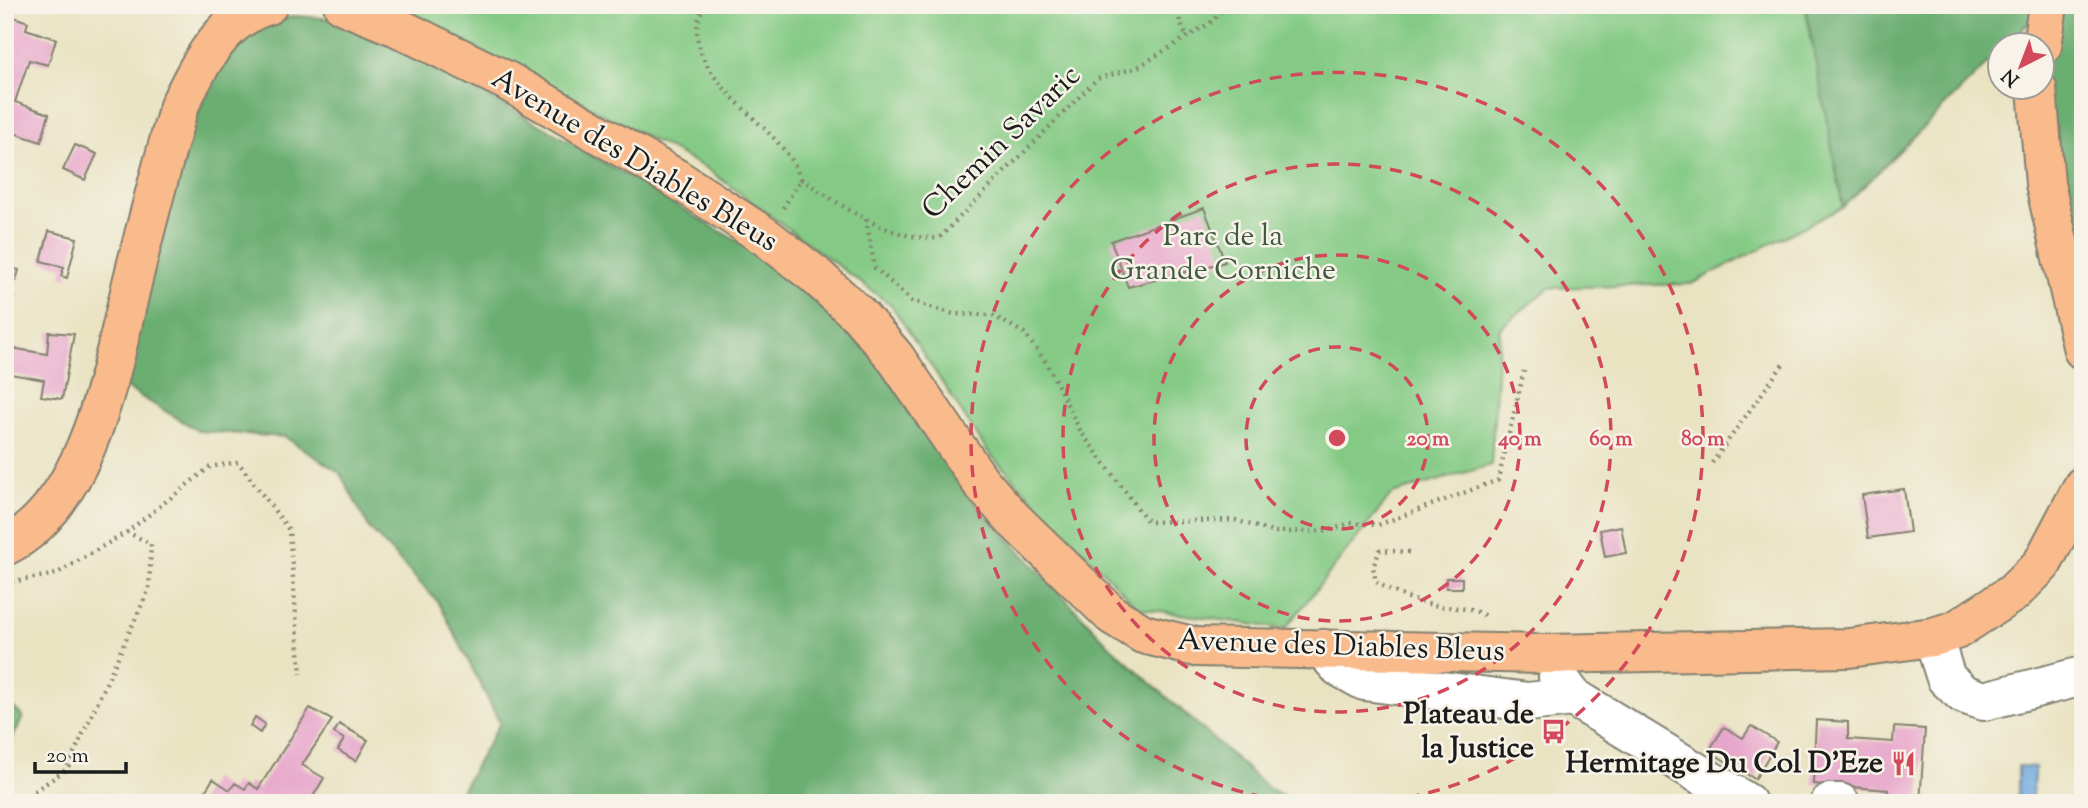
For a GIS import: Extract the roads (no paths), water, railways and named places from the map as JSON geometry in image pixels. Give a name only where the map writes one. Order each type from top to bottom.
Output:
[{"type":"main road","points":[[5,546],[15,541],[50,510],[71,477],[100,409],[179,106],[202,60],[230,25],[268,5]]},
{"type":"main road","name":"Avenue des Diables Bleus","points":[[343,5],[397,27],[518,88],[677,179],[766,237],[815,275],[859,315],[895,356],[980,481],[1012,518],[1112,615],[1143,634],[1196,647],[1548,654],[1849,648],[1933,637],[1956,630],[2013,593],[2042,564],[2083,486]]},
{"type":"main road","points":[[2044,32],[2048,5]]},
{"type":"main road","points":[[2038,102],[2045,184],[2083,350]]},
{"type":"street","points":[[1933,637],[1946,678],[1963,694],[1984,701],[2083,676]]},
{"type":"street","points":[[1323,649],[1339,667],[1364,681],[1528,702],[1573,697]]},
{"type":"street","points":[[1548,654],[1573,697],[1747,803]]},
{"type":"street","points":[[1830,803],[1840,803]]},
{"type":"water","points":[[2018,766],[2035,767],[2031,803],[2011,803],[2018,794]]},
{"type":"place","name":"Plateau de la Justice","points":[[1554,732]]},
{"type":"place","name":"Hermitage Du Col D'Eze","points":[[1903,764]]},
{"type":"park label","name":"Parc de la Grande Corniche","points":[[1223,254]]}]
